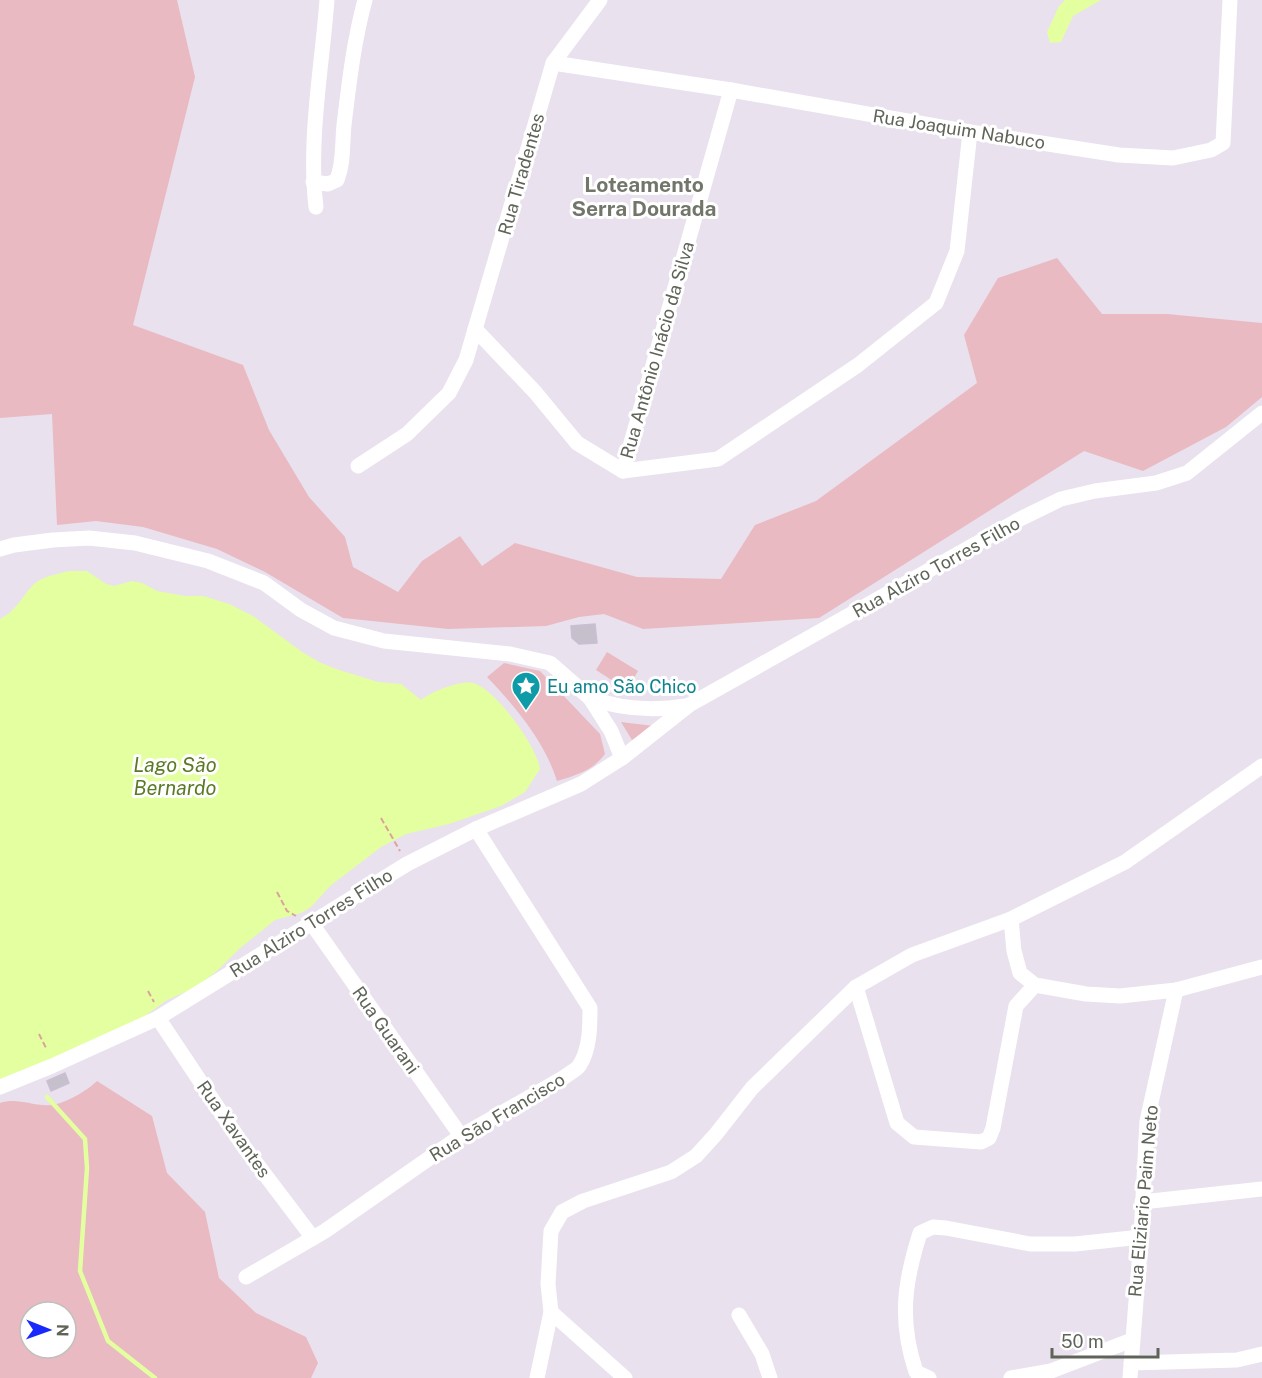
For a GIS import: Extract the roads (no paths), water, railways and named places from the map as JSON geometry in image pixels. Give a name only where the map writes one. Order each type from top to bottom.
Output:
[{"type":"street","points":[[316,207],[313,149],[327,0]]},
{"type":"street","points":[[313,182],[328,184],[337,180],[342,168],[344,127],[358,27],[365,0]]},
{"type":"street","name":"Rua Tiradentes","points":[[358,466],[407,434],[449,393],[466,360],[553,63],[600,0]]},
{"type":"street","name":"Rua Joaquim Nabuco","points":[[553,63],[731,90],[970,132],[1119,154],[1173,158],[1211,150],[1222,143],[1230,0]]},
{"type":"street","name":"Rua Antônio Inácio da Silva","points":[[623,471],[731,90]]},
{"type":"street","points":[[475,329],[535,392],[577,443],[623,471],[718,459],[858,365],[936,303],[957,251],[970,132]]},
{"type":"street","name":"Rua Alziro Torres Filho","points":[[0,1086],[52,1066],[158,1018],[407,864],[476,830],[581,784],[622,758],[689,705],[1020,519],[1061,499],[1095,491],[1156,483],[1187,473],[1262,413]]},
{"type":"street","points":[[0,549],[43,541],[89,538],[135,543],[208,561],[264,583],[301,610],[334,628],[384,641],[510,654],[550,663],[590,698],[611,731],[622,758]]},
{"type":"street","points":[[590,698],[611,706],[666,709],[689,705]]},
{"type":"street","points":[[537,1378],[551,1312],[548,1284],[551,1231],[562,1212],[583,1202],[671,1172],[696,1156],[752,1088],[856,987],[912,955],[1011,919],[1125,862],[1262,766]]},
{"type":"street","name":"Rua São Francisco","points":[[246,1277],[326,1231],[461,1136],[579,1067],[585,1052],[590,1027],[590,1008],[476,830]]},
{"type":"street","points":[[1011,919],[1014,951],[1020,973],[1035,986],[1086,994],[1120,996],[1176,990],[1262,967]]},
{"type":"street","name":"Rua Guarani","points":[[312,924],[461,1136]]},
{"type":"street","points":[[856,987],[897,1123],[914,1137],[981,1142],[989,1138],[993,1128],[1016,1006],[1035,986]]},
{"type":"street","name":"Rua Eliziario Paim Neto","points":[[1131,1371],[1147,1120],[1176,990]]},
{"type":"street","name":"Rua Xavantes","points":[[158,1018],[244,1147],[313,1238]]},
{"type":"street","points":[[1143,1202],[1262,1189]]},
{"type":"street","points":[[923,1375],[911,1358],[904,1297],[909,1267],[920,1233],[933,1227],[946,1228],[1030,1244],[1075,1244],[1141,1237]]},
{"type":"street","points":[[551,1312],[625,1378]]},
{"type":"street","points":[[739,1316],[762,1354],[770,1378]]},
{"type":"street","points":[[1011,1378],[1051,1371],[1132,1340]]},
{"type":"street","points":[[1131,1371],[1238,1360],[1262,1354]]},
{"type":"water","points":[[1065,0],[1101,0],[1073,16],[1061,42],[1050,43],[1047,32],[1059,6]]},
{"type":"water","name":"Lago São Bernardo","points":[[69,571],[87,571],[106,584],[114,586],[132,581],[142,583],[157,591],[185,596],[203,596],[229,604],[253,616],[319,662],[378,682],[401,684],[421,700],[446,687],[473,683],[493,696],[504,707],[532,747],[540,769],[525,792],[501,806],[449,824],[406,834],[381,847],[330,886],[311,907],[301,913],[275,920],[197,987],[167,1000],[131,1026],[108,1039],[0,1079],[0,619],[14,608],[41,579]]},
{"type":"waterway","points":[[47,1097],[85,1139],[87,1168],[80,1271],[108,1341],[155,1378]]},
{"type":"place","name":"Eu amo São Chico","points":[[526,712]]},
{"type":"district","name":"Loteamento Serra Dourada","points":[[644,196]]}]
